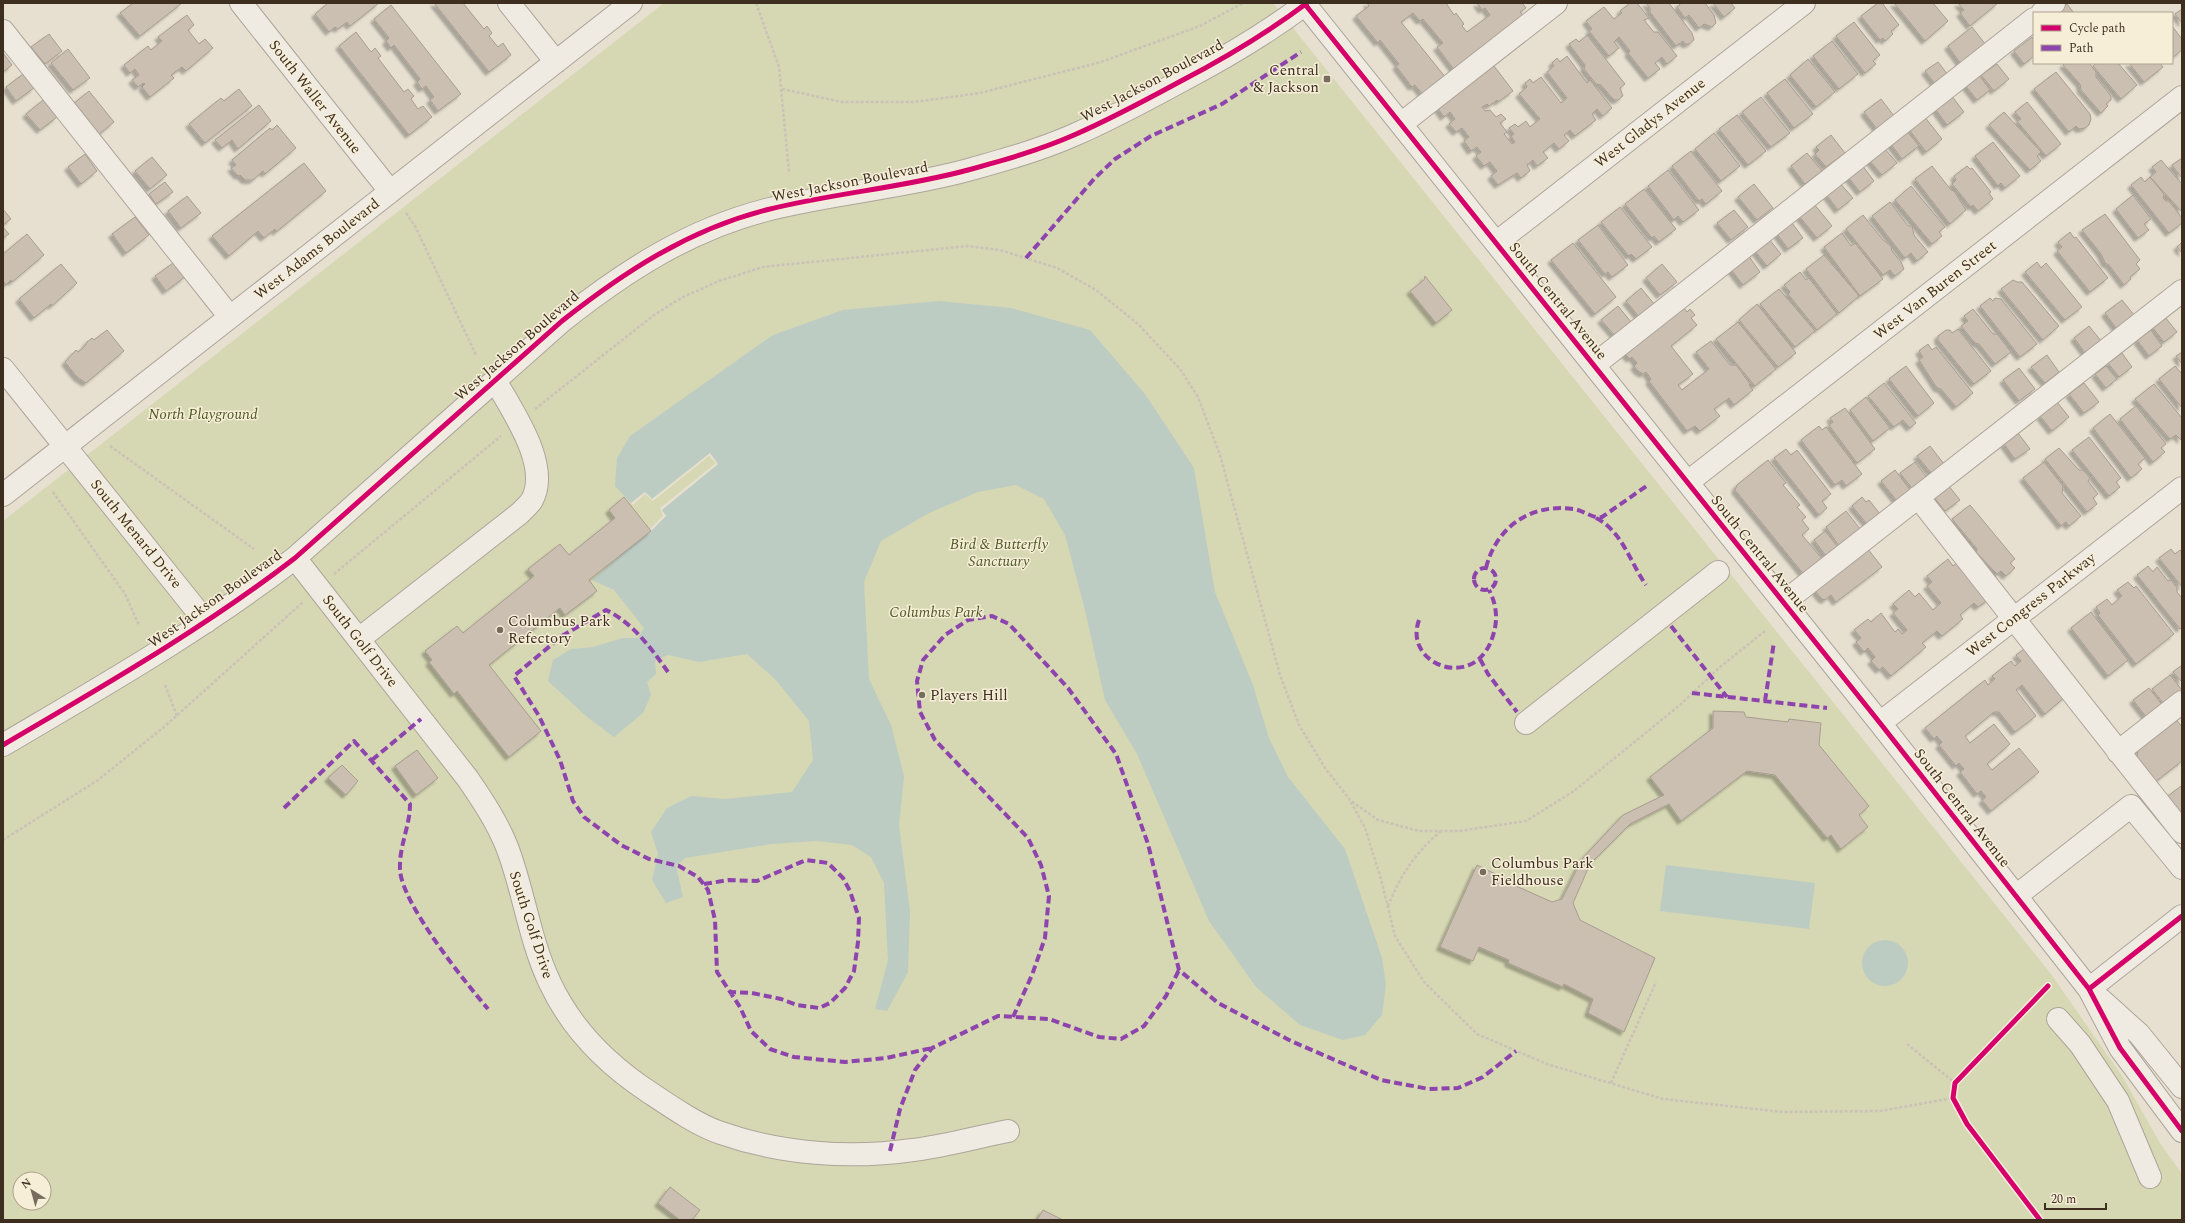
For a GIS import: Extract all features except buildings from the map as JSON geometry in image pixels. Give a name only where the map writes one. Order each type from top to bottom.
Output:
[{"type":"street","name":"South Waller Avenue","points":[[241,3],[390,191]]},
{"type":"street","points":[[509,3],[556,62]]},
{"type":"street","name":"West Adams Boulevard","points":[[3,495],[631,3]]},
{"type":"street","points":[[1401,124],[1556,3]]},
{"type":"street","name":"West Gladys Avenue","points":[[1496,243],[1804,3]]},
{"type":"street","points":[[2043,12],[2054,3]]},
{"type":"street","name":"South Central Avenue","points":[[1305,4],[1784,602],[2089,989],[2139,1034],[2182,1088]]},
{"type":"street","name":"West Jackson Boulevard","points":[[3,745],[141,664],[255,589],[295,558],[494,380],[603,288],[641,263],[683,240],[723,223],[766,210],[904,184],[966,170],[1022,154],[1073,136],[1142,103],[1210,66],[1256,39],[1305,4]]},
{"type":"street","points":[[1594,365],[2033,20]]},
{"type":"street","points":[[3,31],[230,317]]},
{"type":"street","name":"West Van Buren Street","points":[[1688,482],[2182,97]]},
{"type":"street","points":[[1784,602],[2182,291]]},
{"type":"street","name":"South Menard Drive","points":[[3,369],[206,622]]},
{"type":"street","points":[[358,639],[519,514],[531,500],[536,486],[537,473],[533,455],[494,380]]},
{"type":"street","name":"West Congress Parkway","points":[[1880,723],[2182,488]]},
{"type":"street","points":[[1918,497],[2182,832]]},
{"type":"street","name":"South Golf Drive","points":[[295,558],[468,779],[492,813],[507,849],[532,936],[551,985],[579,1028],[606,1059],[626,1077],[668,1105],[719,1132],[767,1146],[818,1153],[868,1153],[912,1150],[1008,1131]]},
{"type":"street","points":[[1526,723],[1718,572]]},
{"type":"street","points":[[2118,752],[2182,702]]},
{"type":"street","points":[[2016,896],[2131,806],[2182,868]]},
{"type":"street","points":[[2089,989],[2182,916]]},
{"type":"street","name":"South Central Avenue","points":[[2089,989],[2120,1048],[2182,1131]]},
{"type":"street","points":[[2058,1019],[2080,1044],[2118,1101],[2150,1177]]},
{"type":"path","points":[[756,3],[779,67],[790,172]]},
{"type":"path","points":[[782,90],[842,102],[914,102],[980,93],[1102,62],[1200,26],[1243,3]]},
{"type":"path","points":[[406,213],[415,226],[476,355]]},
{"type":"path","points":[[530,413],[661,311],[681,298],[719,281],[763,267],[967,246],[1000,250],[1057,268],[1096,290],[1138,324],[1180,369],[1198,397],[1220,455],[1280,675],[1299,725],[1325,768],[1350,800],[1365,828],[1388,906],[1395,936],[1424,982],[1477,1034],[1547,1064],[1663,1099],[1783,1112],[1880,1111],[1952,1098]]},
{"type":"path","points":[[332,576],[501,436]]},
{"type":"path","points":[[110,446],[254,549]]},
{"type":"path","points":[[53,492],[125,594],[139,625]]},
{"type":"path","points":[[3,840],[98,780],[177,716],[303,602]]},
{"type":"path","points":[[1350,800],[1378,820],[1419,831],[1460,831],[1526,821],[1574,792],[1680,705],[1720,667],[1765,631]]},
{"type":"path","points":[[164,685],[177,716]]},
{"type":"path","points":[[1388,906],[1398,880],[1415,857],[1442,831]]},
{"type":"path","points":[[1611,1083],[1656,982]]},
{"type":"path","points":[[1906,1044],[1956,1081],[1952,1098],[1956,1105]]},
{"type":"green space","name":"Columbus Park","points":[[664,3],[1273,3],[2051,974],[2122,1076],[2160,1143],[2182,1174],[2182,1220],[3,1220],[3,521]]},
{"type":"shaded area","points":[[939,301],[1011,308],[1090,330],[1145,394],[1194,468],[1215,592],[1253,685],[1269,738],[1288,777],[1345,849],[1382,958],[1386,985],[1382,1015],[1365,1035],[1343,1040],[1300,1025],[1256,987],[1209,921],[1137,754],[1105,700],[1085,610],[1065,535],[1044,499],[1016,485],[978,492],[929,513],[881,541],[864,582],[869,679],[891,725],[904,776],[899,825],[910,911],[908,972],[887,1011],[875,1009],[888,960],[884,883],[871,857],[852,845],[817,841],[771,844],[685,858],[676,866],[683,897],[666,903],[652,880],[658,854],[651,832],[667,808],[691,796],[725,799],[792,792],[813,760],[809,721],[775,679],[747,654],[699,662],[668,655],[655,661],[656,674],[647,682],[651,695],[643,713],[614,737],[587,717],[548,681],[553,660],[571,649],[593,647],[623,638],[638,638],[644,628],[614,590],[592,580],[666,516],[661,510],[718,464],[710,453],[652,499],[645,492],[631,503],[615,486],[617,458],[630,436],[773,335],[843,310]]},
{"type":"shaded area","points":[[1666,865],[1815,883],[1809,929],[1660,911]]},
{"type":"shaded area","points":[[1890,940],[1902,946],[1907,954],[1907,972],[1902,980],[1894,985],[1880,986],[1868,980],[1863,972],[1862,958],[1868,946],[1876,941]]},
{"type":"pier","points":[[710,453],[718,464],[662,510],[666,516],[651,531],[650,529],[663,516],[660,508],[716,463],[709,456],[653,501],[645,494],[633,505],[631,503],[645,492],[652,499]]},
{"type":"marked path","points":[[1026,258],[1094,179],[1115,159],[1151,136],[1222,104],[1301,52]]},
{"type":"marked path","points":[[1486,568],[1491,553],[1498,541],[1507,530],[1530,514],[1558,508],[1573,509],[1595,517],[1602,517],[1648,485]]},
{"type":"marked path","points":[[1596,518],[1613,531],[1619,539],[1646,585]]},
{"type":"marked path","points":[[1485,568],[1493,571],[1496,579],[1493,587],[1485,590],[1477,587],[1474,579],[1477,571],[1485,568]]},
{"type":"marked path","points":[[1419,620],[1417,636],[1421,650],[1431,660],[1444,666],[1459,668],[1474,663],[1486,651],[1494,632],[1496,611],[1489,590]]},
{"type":"marked path","points":[[668,672],[641,637],[616,615],[606,610],[562,636],[514,676],[539,716],[560,760],[573,801],[584,817],[621,845],[649,859],[679,866],[698,877],[708,890],[715,920],[717,972],[740,1007],[751,1031],[770,1049],[794,1057],[845,1062],[886,1058],[932,1048]]},
{"type":"marked path","points":[[1013,1017],[1032,975],[1045,938],[1049,896],[1041,865],[1028,838],[935,740],[920,712],[917,681],[923,660],[945,635],[968,620],[992,616],[1009,624],[1068,688],[1116,754],[1148,844],[1179,970],[1218,1003],[1291,1041],[1381,1080],[1429,1089],[1458,1088],[1483,1077],[1516,1051]]},
{"type":"marked path","points":[[1671,626],[1727,697]]},
{"type":"marked path","points":[[1765,701],[1774,642]]},
{"type":"marked path","points":[[1480,659],[1488,674],[1517,712]]},
{"type":"marked path","points":[[1692,693],[1827,708]]},
{"type":"marked path","points":[[372,760],[421,719]]},
{"type":"marked path","points":[[284,808],[354,741],[410,804],[410,812],[400,861],[403,885],[411,902],[436,942],[488,1009]]},
{"type":"marked path","points":[[704,884],[729,880],[757,881],[806,860],[828,863],[843,878],[850,891],[859,918],[858,942],[854,971],[845,988],[830,1003],[819,1008],[797,1005],[781,999],[752,993],[729,992]]},
{"type":"marked path","points":[[890,1151],[900,1109],[915,1070],[932,1048],[998,1016],[1049,1019],[1099,1037],[1121,1039],[1144,1026],[1166,996],[1179,970]]},
{"type":"cycle path","points":[[1304,3],[1880,723],[2089,989],[2120,1048],[2182,1131]]},
{"type":"cycle path","points":[[3,745],[115,679],[189,633],[225,609],[295,558],[562,321],[609,286],[658,255],[710,229],[766,210],[943,176],[1035,150],[1061,140],[1115,116],[1214,63],[1246,45],[1307,3]]},
{"type":"cycle path","points":[[2089,989],[2182,916]]},
{"type":"cycle path","points":[[2040,1220],[1967,1124],[1953,1098],[1955,1083],[2048,986]]},
{"type":"place","name":"Central & Jackson","points":[[1327,79]]},
{"type":"place","name":"Columbus Park Refectory","points":[[500,630]]},
{"type":"place","name":"Players Hill","points":[[922,695]]},
{"type":"place","name":"Columbus Park Fieldhouse","points":[[1483,872]]},
{"type":"park label","name":"North Playground","points":[[203,414]]},
{"type":"park label","name":"Bird & Butterfly Sanctuary","points":[[999,552]]}]
